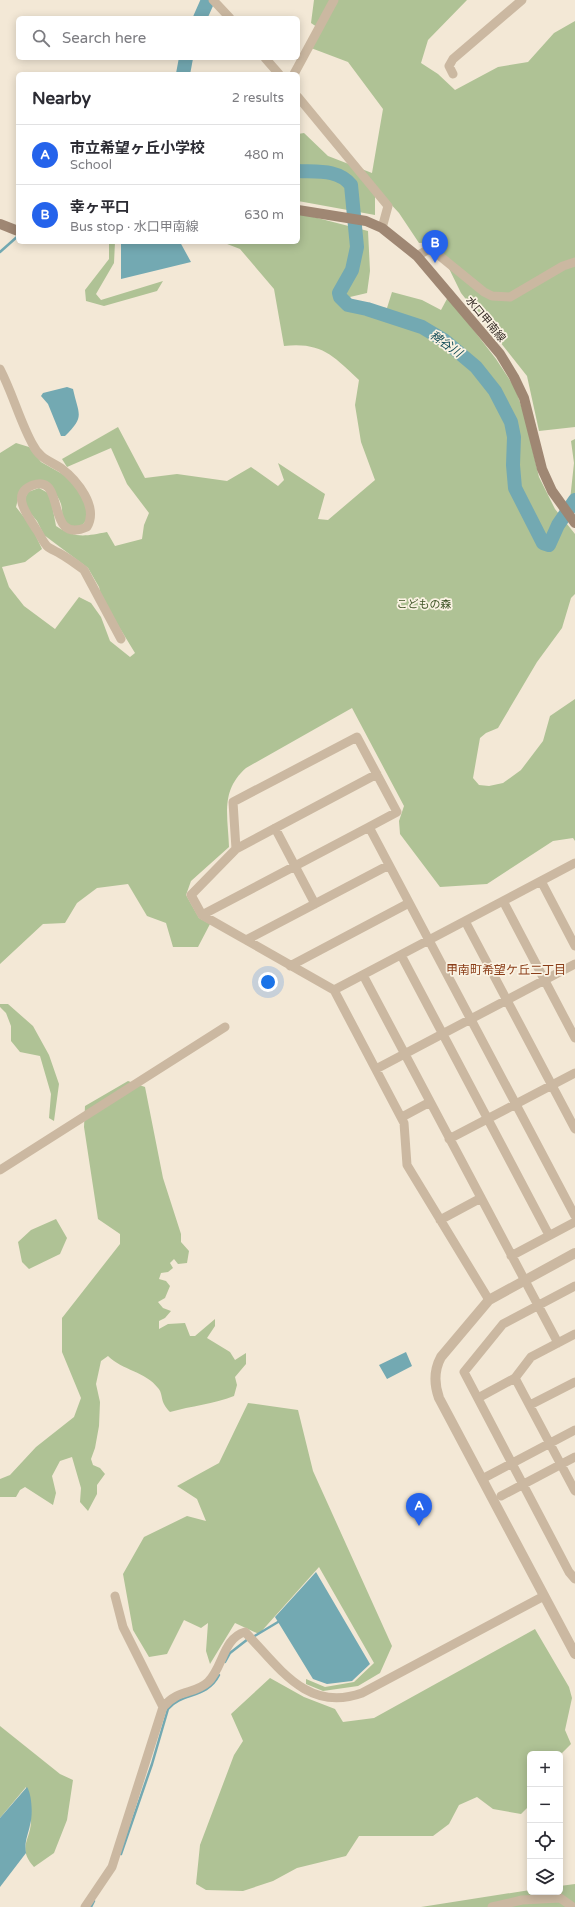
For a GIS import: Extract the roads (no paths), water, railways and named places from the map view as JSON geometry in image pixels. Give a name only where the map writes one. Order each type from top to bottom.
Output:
[{"type":"main road","name":"水口甲南線","points":[[300,210],[366,221],[382,228],[417,256],[500,354],[514,377],[524,398],[542,469],[552,491],[574,522]]},
{"type":"main road","points":[[0,224],[16,230]]},
{"type":"street","points":[[214,0],[228,16]]},
{"type":"street","points":[[295,72],[334,0]]},
{"type":"street","points":[[453,74],[449,66],[453,59],[522,0]]},
{"type":"street","points":[[267,60],[277,72]]},
{"type":"street","points":[[300,99],[388,206],[382,228]]},
{"type":"street","points":[[417,256],[429,249],[435,250],[441,257],[484,292],[492,296],[510,298],[563,266],[575,262]]},
{"type":"street","points":[[0,369],[14,397],[33,446],[41,457],[62,469],[77,484],[89,504],[92,515],[87,527],[73,531],[66,528],[60,522],[56,503],[52,494],[47,487],[40,485],[32,486],[26,491],[22,497],[22,506],[47,547],[84,570],[121,639]]},
{"type":"street","points":[[202,915],[397,812],[357,737],[233,802],[236,849]]},
{"type":"street","points":[[377,774],[236,849],[191,895],[202,915],[334,990],[402,1117],[406,1131],[407,1165],[488,1300]]},
{"type":"street","points":[[369,827],[575,1216]]},
{"type":"street","points":[[275,828],[315,904]]},
{"type":"street","points":[[334,990],[575,863]]},
{"type":"street","points":[[246,940],[389,865]]},
{"type":"street","points":[[541,881],[575,946]]},
{"type":"street","points":[[503,901],[575,1038]]},
{"type":"street","points":[[290,966],[409,903]]},
{"type":"street","points":[[465,921],[575,1129]]},
{"type":"street","points":[[401,955],[549,1235]]},
{"type":"street","points":[[376,1069],[575,964]]},
{"type":"street","points":[[363,975],[558,1343]]},
{"type":"street","points":[[0,1170],[225,1027]]},
{"type":"street","points":[[450,1139],[575,1073]]},
{"type":"street","points":[[402,1117],[430,1102]]},
{"type":"street","points":[[440,1220],[481,1198]]},
{"type":"street","points":[[511,1256],[575,1222]]},
{"type":"street","points":[[575,1254],[488,1300],[441,1357],[436,1373],[436,1383],[440,1398],[575,1654]]},
{"type":"street","points":[[575,1286],[503,1324],[464,1372],[569,1572],[575,1579]]},
{"type":"street","points":[[478,1398],[515,1378],[531,1357],[575,1334]]},
{"type":"street","points":[[515,1378],[575,1491]]},
{"type":"street","points":[[530,1406],[575,1382]]},
{"type":"street","points":[[482,1479],[575,1430]]},
{"type":"street","points":[[501,1496],[575,1457]]},
{"type":"street","points":[[115,1596],[123,1627],[163,1707]]},
{"type":"street","points":[[84,1907],[112,1867],[163,1707],[170,1699],[178,1694],[201,1687],[208,1682],[227,1648],[239,1634],[245,1632],[299,1687],[318,1696],[345,1698],[362,1693],[544,1596]]},
{"type":"street","points":[[492,1907],[522,1900],[560,1898],[573,1907]]},
{"type":"water","points":[[121,244],[181,244],[191,262],[121,279]]},
{"type":"water","points":[[67,387],[73,389],[79,415],[76,424],[65,436],[61,436],[48,404],[41,396],[43,393]]},
{"type":"water","points":[[406,1352],[412,1366],[387,1379],[379,1365]]},
{"type":"water","points":[[316,1572],[370,1664],[352,1681],[327,1684],[313,1679],[275,1617]]},
{"type":"water","points":[[27,1787],[30,1795],[32,1811],[26,1842],[26,1853],[0,1887],[0,1818]]},
{"type":"waterway","name":"稗谷川","points":[[201,16],[208,0]]},
{"type":"waterway","name":"稗谷川","points":[[183,72],[186,60]]},
{"type":"waterway","name":"稗谷川","points":[[300,171],[327,172],[340,176],[351,185],[357,247],[352,270],[339,293],[340,297],[348,305],[367,309],[422,327],[444,340],[476,367],[495,391],[511,422],[514,437],[513,465],[515,488],[543,543],[549,545],[558,525],[575,500]]},
{"type":"waterway","points":[[0,252],[16,238]]},
{"type":"waterway","points":[[253,1637],[278,1622]]},
{"type":"waterway","points":[[225,1662],[230,1653],[248,1639]]},
{"type":"waterway","points":[[121,1854],[152,1764],[168,1709],[180,1700],[208,1688],[214,1683],[219,1675]]},
{"type":"waterway","points":[[91,1907],[94,1901]]},
{"type":"place","name":"幸ヶ平口","points":[[435,263]]},
{"type":"place","name":"市立希望ヶ丘小学校","points":[[419,1526]]},
{"type":"district","name":"甲南町希望ケ丘二丁目","points":[[506,970]]},
{"type":"park label","name":"こどもの森","points":[[424,604]]}]
